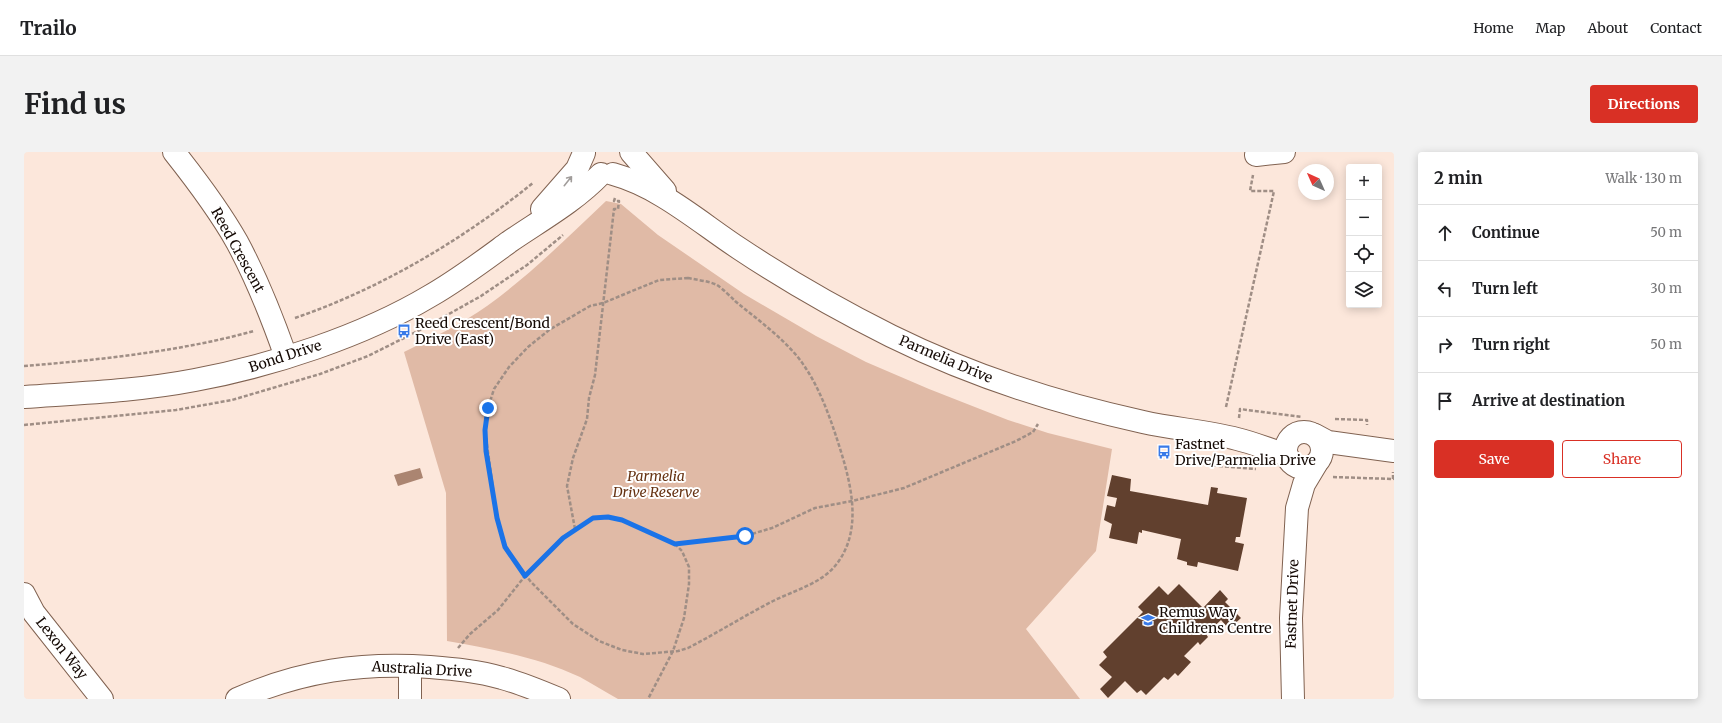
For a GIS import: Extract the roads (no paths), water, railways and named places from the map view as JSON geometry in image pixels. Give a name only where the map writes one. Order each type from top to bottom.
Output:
[{"type":"street","name":"Reed Crescent","points":[[174,152],[218,211],[237,242],[262,293],[286,357]]},
{"type":"street","name":"Bond Drive","points":[[519,235],[569,180],[577,169],[584,152]]},
{"type":"street","points":[[584,152],[589,166],[607,174]]},
{"type":"street","name":"Bond Drive","points":[[24,397],[112,391],[158,386],[238,371],[286,357],[364,328],[423,300],[462,275],[519,235],[545,220],[607,174],[622,168],[630,152]]},
{"type":"street","name":"Parmelia Drive","points":[[630,152],[644,169],[684,210]]},
{"type":"street","points":[[1256,155],[1284,152]]},
{"type":"street","name":"Parmelia Drive","points":[[607,174],[632,180],[650,189],[684,210],[760,262],[799,285],[891,336],[946,361],[1002,382],[1095,411],[1144,423],[1238,439],[1287,457]]},
{"type":"street","name":"Parmelia Drive","points":[[1238,439],[1306,434],[1328,442],[1391,451]]},
{"type":"street","points":[[1306,434],[1319,439],[1323,450],[1317,462],[1311,467],[1301,468],[1291,463],[1287,457],[1286,450],[1288,440],[1306,434]]},
{"type":"street","name":"Parmelia Drive","points":[[1317,462],[1391,451]]},
{"type":"street","name":"Fastnet Drive","points":[[1287,457],[1297,508]]},
{"type":"street","name":"Fastnet Drive","points":[[1293,699],[1291,618],[1297,508],[1304,484],[1317,462]]},
{"type":"street","name":"Lexon Way","points":[[24,594],[34,613],[102,699]]},
{"type":"street","name":"Australia Drive","points":[[237,699],[251,693],[312,674],[361,666],[410,666],[478,672],[523,684],[559,699]]},
{"type":"street","points":[[410,666],[410,699]]},
{"type":"place","name":"Reed Crescent/Bond Drive (East)","points":[[404,331]]},
{"type":"place","name":"Fastnet Drive/Parmelia Drive","points":[[1164,452]]},
{"type":"place","name":"Remus Way Childrens Centre","points":[[1148,620]]},
{"type":"park label","name":"Parmelia Drive Reserve","points":[[656,484]]}]
